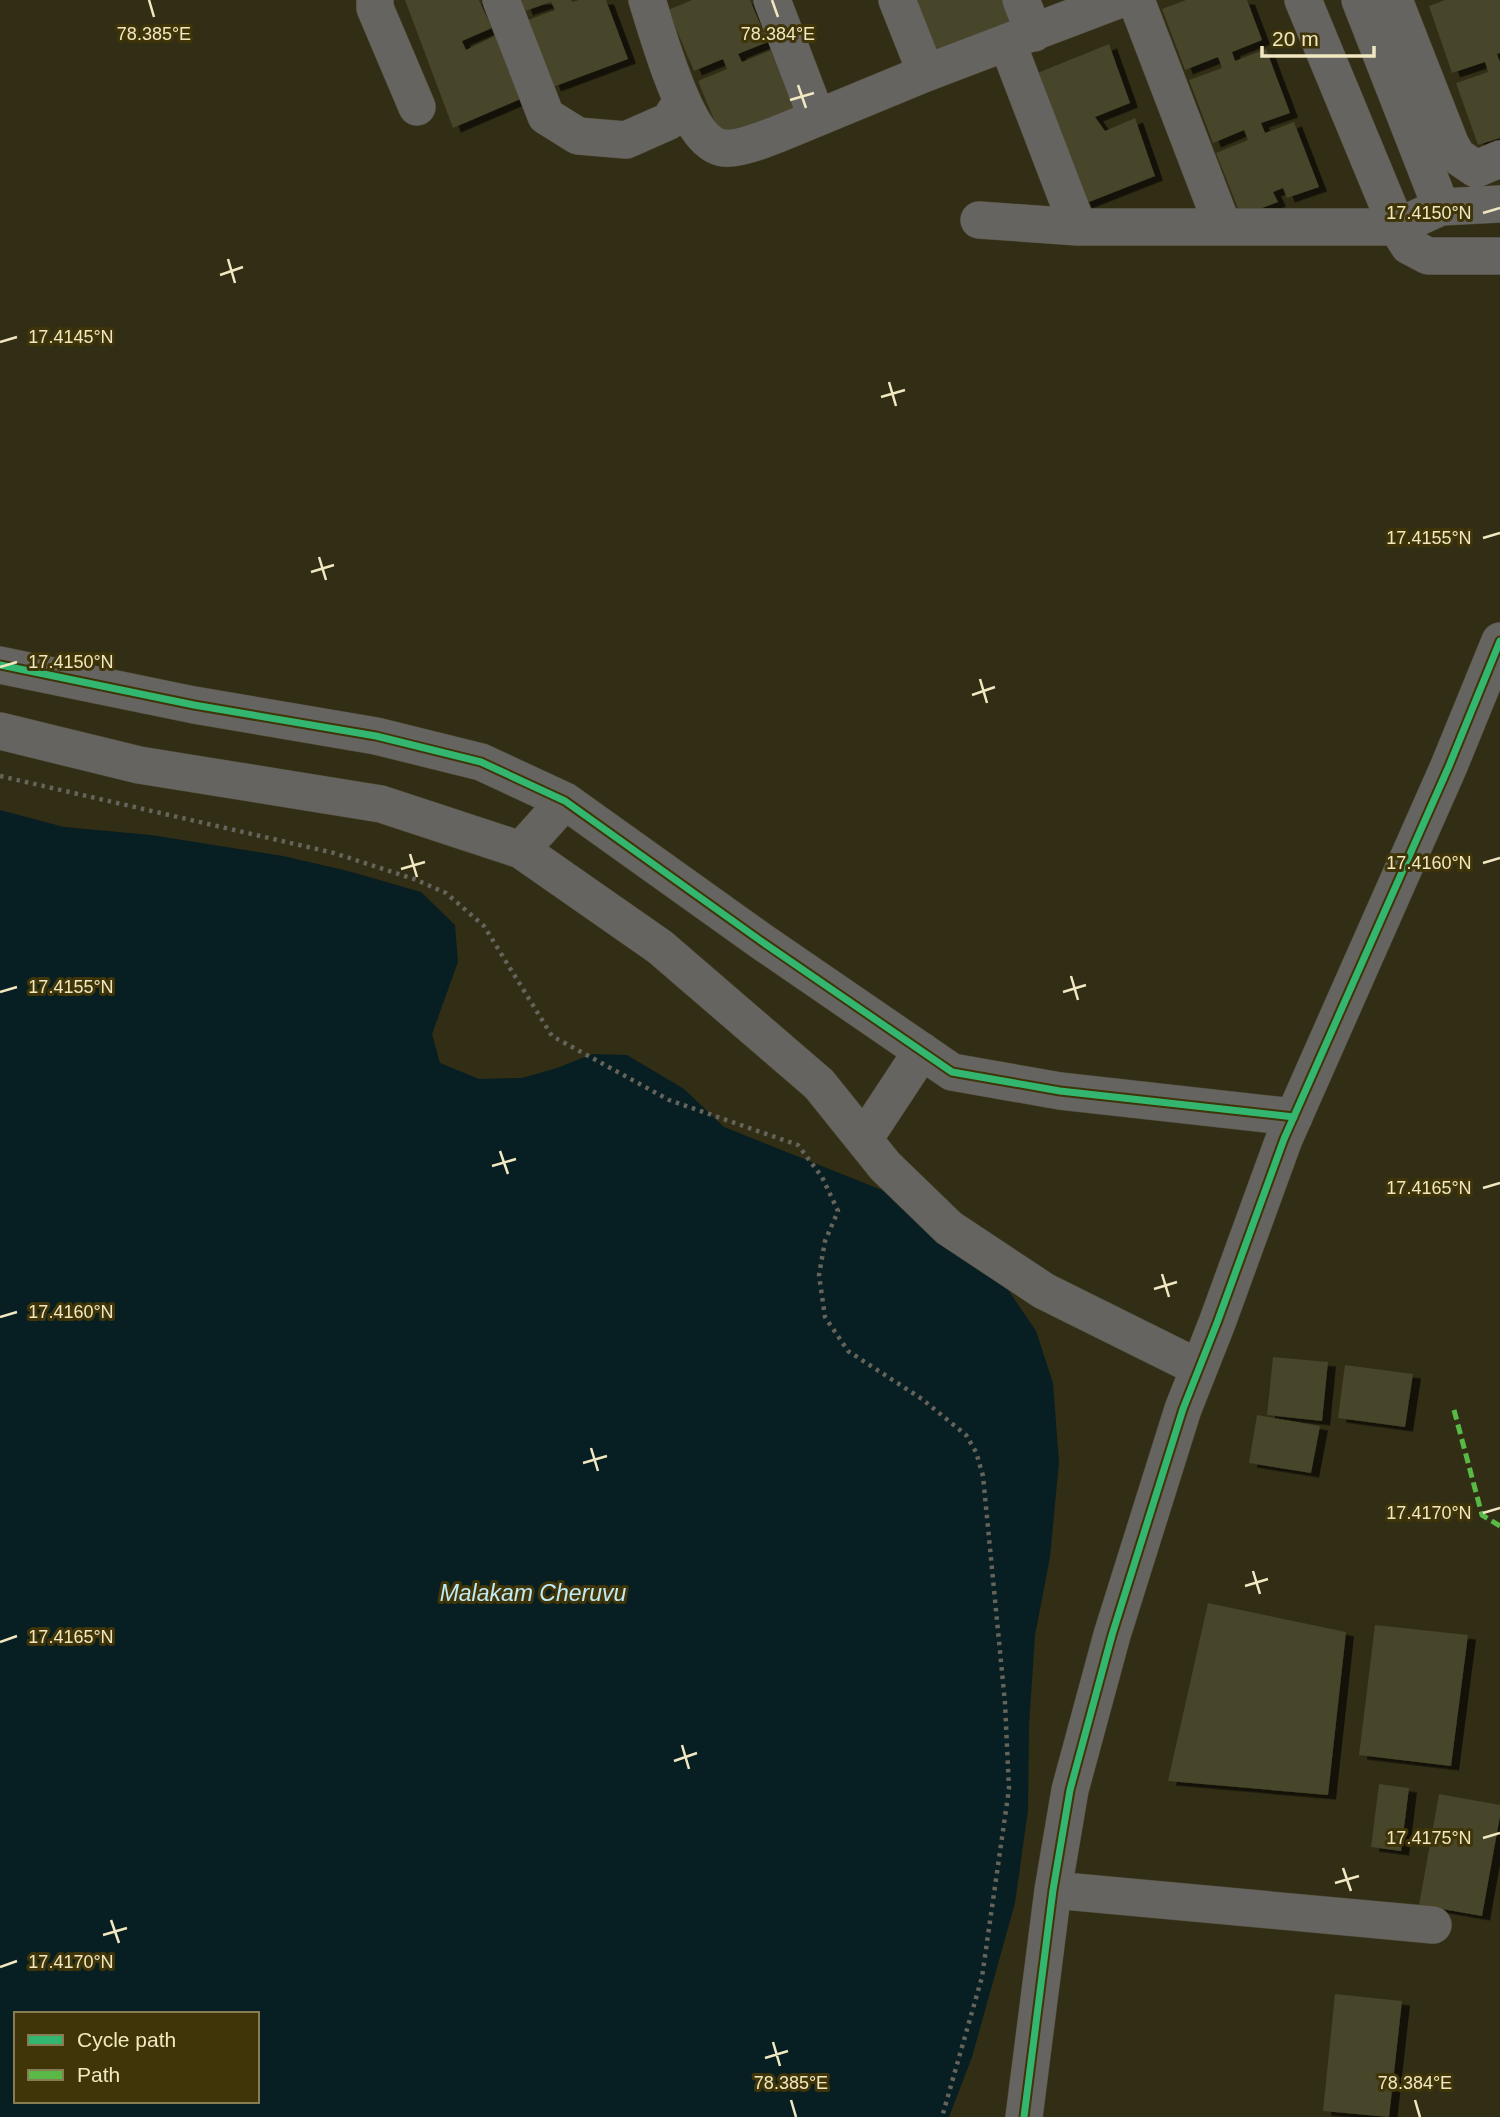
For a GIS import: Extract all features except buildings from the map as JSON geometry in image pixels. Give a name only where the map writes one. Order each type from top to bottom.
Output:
[{"type":"street","points":[[375,0],[375,8],[417,107]]},
{"type":"street","points":[[501,0],[546,116],[578,136],[626,140],[669,121],[682,101]]},
{"type":"street","points":[[647,0],[693,125],[706,139],[724,149],[745,145],[817,118],[926,73],[1118,0]]},
{"type":"street","points":[[772,0],[817,118]]},
{"type":"street","points":[[897,0],[926,73]]},
{"type":"street","points":[[1021,0],[1021,38],[1078,227]]},
{"type":"street","points":[[1136,0],[1223,227]]},
{"type":"street","points":[[1303,0],[1397,228],[1409,246],[1428,256],[1500,256]]},
{"type":"street","points":[[1372,1],[1441,207]]},
{"type":"street","points":[[1372,1],[1457,156],[1476,169],[1500,159]]},
{"type":"street","points":[[979,220],[1078,227],[1397,228],[1441,207],[1500,204]]},
{"type":"street","points":[[1024,2117],[1053,1890],[1070,1790],[1112,1635],[1182,1409],[1284,1139],[1450,766],[1500,642]]},
{"type":"street","points":[[0,665],[194,705],[389,740],[481,762],[565,801],[761,941],[952,1072],[1060,1091],[1294,1117]]},
{"type":"street","points":[[0,731],[139,765],[381,804],[522,850],[660,947],[819,1084],[886,1166],[949,1228],[1044,1291],[1199,1368]]},
{"type":"street","points":[[522,850],[565,801]]},
{"type":"street","points":[[864,1139],[922,1051]]},
{"type":"street","points":[[1053,1890],[1433,1925]]},
{"type":"path","points":[[0,776],[334,853],[414,879],[446,893],[484,926],[552,1035],[669,1100],[798,1145],[822,1177],[838,1210],[825,1241],[819,1275],[825,1317],[848,1350],[922,1399],[966,1435],[976,1452],[983,1476],[1005,1703],[1009,1789],[982,1977],[942,2117]]},
{"type":"water","name":"Malakam Cheruvu","points":[[0,810],[64,827],[151,835],[283,856],[421,892],[455,925],[458,962],[432,1034],[440,1063],[479,1079],[522,1078],[592,1054],[627,1055],[684,1089],[724,1127],[892,1194],[990,1263],[1036,1331],[1053,1383],[1059,1462],[1050,1557],[1035,1635],[1029,1726],[1028,1810],[1015,1903],[972,2057],[949,2117],[0,2117]]},
{"type":"marked path","points":[[1454,1410],[1482,1515],[1500,1526]]},
{"type":"cycle path","points":[[1024,2117],[1053,1890],[1070,1790],[1112,1635],[1183,1409],[1284,1139],[1449,766],[1500,641]]},
{"type":"cycle path","points":[[0,665],[194,705],[376,736],[481,762],[565,801],[761,941],[952,1072],[1060,1091],[1294,1117]]}]
